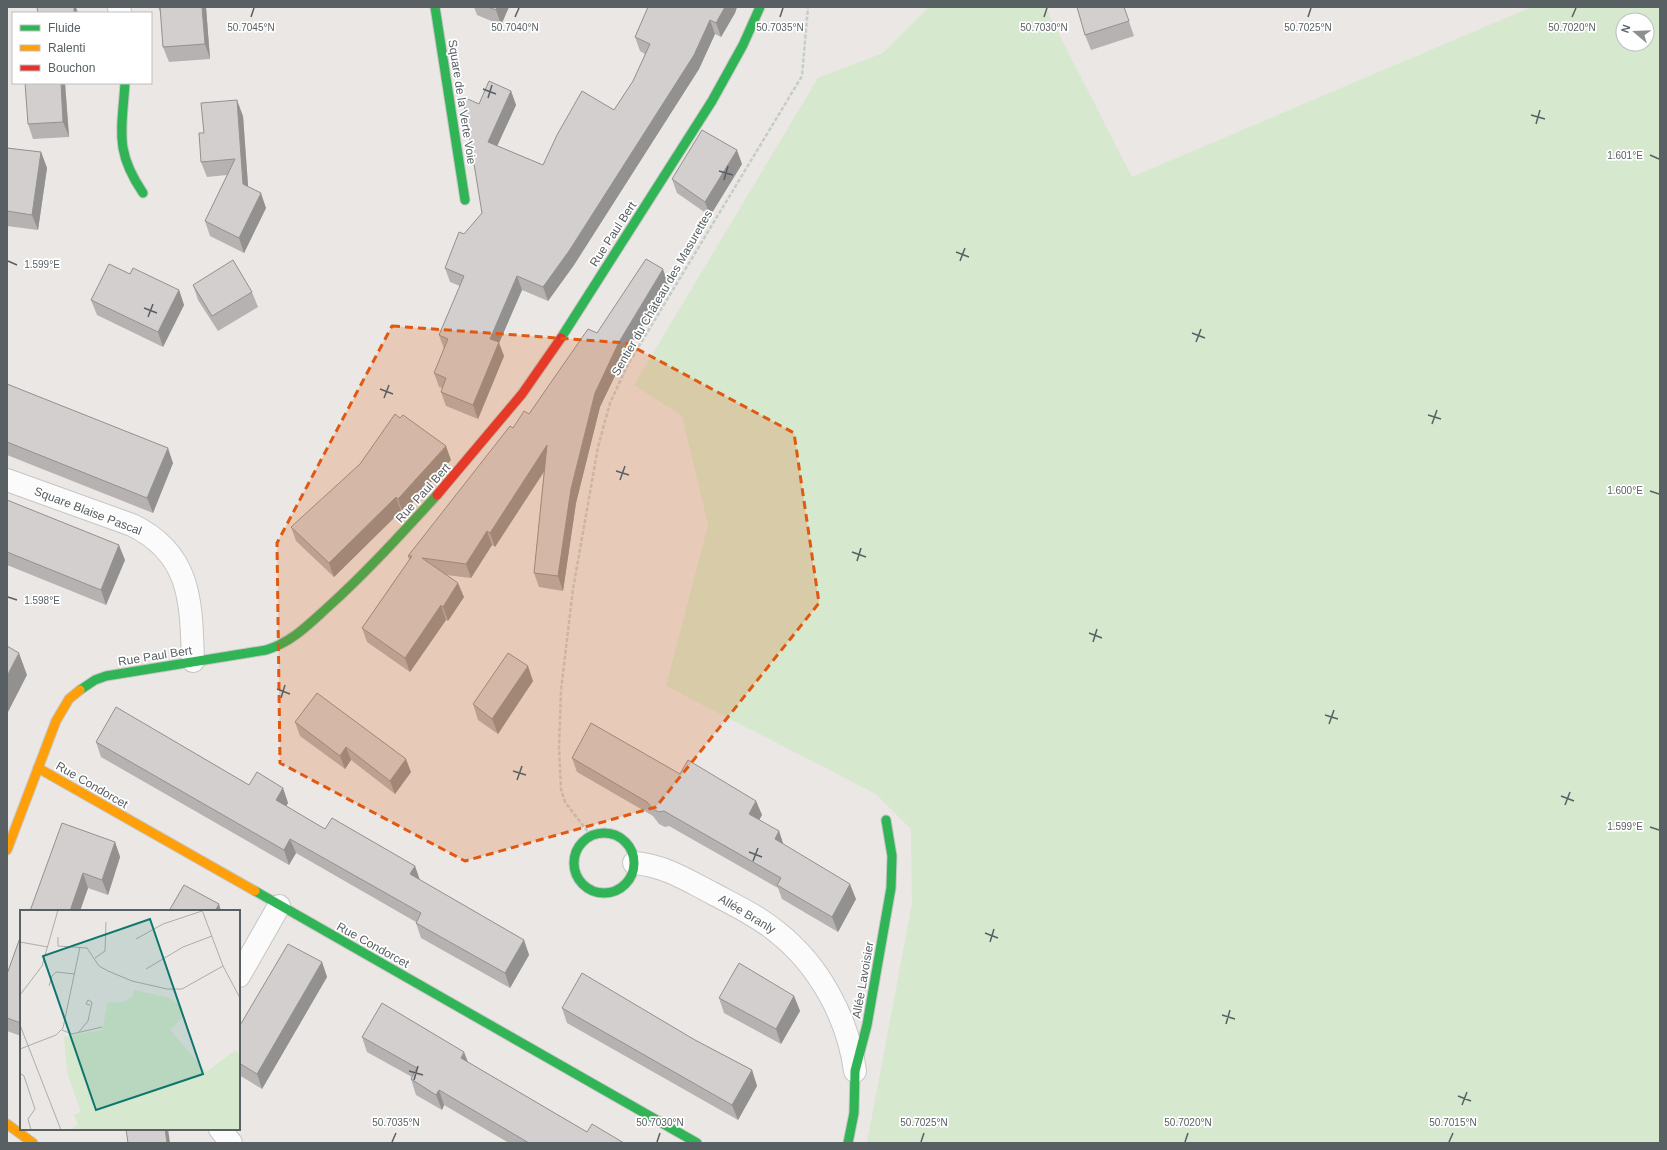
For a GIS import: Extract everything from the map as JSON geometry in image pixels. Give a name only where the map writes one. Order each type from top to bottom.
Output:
[{"type":"street","name":"Square de la Verte Voie","points":[[435,7],[465,200]]},
{"type":"street","name":"Rue Paul Bert","points":[[7,850],[60,715],[69,699],[84,686],[106,676],[266,650],[282,645],[296,636],[359,578],[446,485],[522,394],[544,364],[712,101],[743,45],[760,7]]},
{"type":"street","points":[[125,84],[122,122],[123,153],[127,165],[143,193]]},
{"type":"street","name":"Square Blaise Pascal","points":[[7,480],[132,525],[145,531],[167,549],[180,574],[191,606],[193,661]]},
{"type":"street","name":"Rue Condorcet","points":[[38,768],[697,1143]]},
{"type":"street","name":"Allée Lavoisier","points":[[848,1143],[854,1113],[855,1071],[867,1025],[891,888],[892,856],[886,820]]},
{"type":"street","points":[[604,833],[617,836],[628,844],[634,863],[630,877],[620,888],[605,892],[590,889],[579,879],[575,870],[575,860],[580,846],[591,836],[604,833]]},
{"type":"street","name":"Allée Branly","points":[[634,863],[660,867],[677,874],[763,921],[787,940],[807,961],[832,999],[848,1036],[855,1071]]},
{"type":"street","points":[[240,974],[279,906]]},
{"type":"street","points":[[7,1124],[32,1143]]},
{"type":"street","points":[[221,1130],[231,1143]]},
{"type":"path","name":"Sentier du Château des Masurettes","points":[[591,836],[565,802],[561,788],[559,747],[561,690],[573,589],[598,447],[610,403],[627,366],[802,76],[808,7]]},
{"type":"highlighted area","points":[[392,326],[626,343],[794,433],[819,603],[656,807],[465,861],[280,763],[277,543]]},
{"type":"green space","points":[[929,7],[1045,7],[1132,177],[1532,7],[1660,7],[1660,1143],[867,1143],[912,904],[911,829],[876,794],[666,686],[708,525],[682,416],[634,385],[818,78],[883,53]]},
{"type":"building","points":[[37,7],[74,7],[74,12],[38,12]]},
{"type":"building","points":[[160,7],[202,7],[205,44],[163,47]]},
{"type":"building","points":[[488,7],[497,7],[496,10]]},
{"type":"building","points":[[648,7],[725,7],[716,23],[710,20],[694,55],[569,251],[543,287],[517,276],[490,339],[499,342],[473,405],[441,392],[446,378],[434,373],[448,339],[439,335],[464,276],[445,268],[459,232],[464,234],[482,213],[463,97],[479,104],[489,81],[511,91],[488,142],[543,165],[557,135],[582,91],[614,110],[633,81],[650,44],[635,37]]},
{"type":"building","points":[[1077,7],[1124,7],[1129,21],[1085,35]]},
{"type":"building","points":[[25,84],[61,84],[63,122],[28,124]]},
{"type":"building","points":[[237,100],[243,184],[261,193],[239,238],[205,221],[235,159],[201,162],[199,133],[204,133],[201,103]]},
{"type":"building","points":[[702,130],[737,150],[705,202],[672,179]]},
{"type":"building","points":[[7,148],[41,152],[32,215],[7,211]]},
{"type":"building","points":[[646,259],[663,269],[619,342],[595,393],[571,489],[558,576],[534,573],[547,445],[490,533],[487,531],[466,564],[422,558],[458,583],[443,607],[441,605],[405,658],[362,628],[412,556],[408,556],[510,426],[513,428],[524,411],[529,414],[588,329],[597,333]]},
{"type":"building","points":[[233,260],[252,292],[212,316],[193,285]]},
{"type":"building","points":[[109,264],[130,274],[133,268],[179,290],[158,332],[91,300]]},
{"type":"building","points":[[7,384],[168,448],[147,498],[7,442]]},
{"type":"building","points":[[395,414],[400,418],[403,415],[446,446],[398,499],[396,497],[329,563],[291,527],[360,464]]},
{"type":"building","points":[[7,500],[119,545],[101,590],[7,552]]},
{"type":"building","points":[[7,646],[19,653],[7,676]]},
{"type":"building","points":[[508,653],[528,666],[492,719],[473,704]]},
{"type":"building","points":[[317,693],[406,759],[390,781],[346,747],[340,756],[295,722]]},
{"type":"building","points":[[116,707],[249,785],[257,772],[283,788],[276,800],[325,829],[332,818],[415,866],[410,874],[524,940],[505,973],[416,923],[421,913],[290,839],[284,850],[96,742]]},
{"type":"building","points":[[591,723],[680,774],[688,760],[756,801],[749,814],[779,831],[775,839],[850,884],[832,917],[777,885],[781,878],[664,811],[659,812],[653,809],[647,802],[572,758]]},
{"type":"building","points":[[62,823],[115,842],[102,880],[83,873],[70,910],[30,910]]},
{"type":"building","points":[[184,885],[219,904],[216,910],[170,910]]},
{"type":"building","points":[[20,938],[20,1023],[7,1018],[7,974]]},
{"type":"building","points":[[288,944],[322,962],[257,1074],[240,1064],[240,1025]]},
{"type":"building","points":[[739,963],[794,996],[776,1029],[719,998]]},
{"type":"building","points":[[582,973],[695,1040],[752,1070],[732,1105],[562,1008]]},
{"type":"building","points":[[382,1003],[464,1052],[461,1058],[587,1132],[592,1124],[624,1143],[529,1143],[439,1090],[436,1095],[411,1079],[417,1068],[362,1037]]},
{"type":"building","points":[[126,1130],[165,1130],[167,1143],[128,1143]]},
{"type":"traffic: fast","points":[[435,7],[465,200]]},
{"type":"traffic: fast","points":[[561,338],[712,101],[743,45],[760,7]]},
{"type":"traffic: fast","points":[[125,84],[122,140],[128,164],[143,193]]},
{"type":"traffic: fast","points":[[80,690],[95,680],[106,676],[266,650],[292,638],[357,580],[437,495]]},
{"type":"traffic: fast","points":[[848,1143],[854,1113],[855,1071],[867,1025],[891,888],[892,856],[886,820]]},
{"type":"traffic: fast","points":[[604,833],[620,838],[625,842],[629,847],[634,863],[629,879],[625,884],[620,888],[604,893],[588,888],[583,884],[579,879],[574,863],[579,847],[583,842],[588,838],[604,833]]},
{"type":"traffic: fast","points":[[255,891],[697,1143]]},
{"type":"traffic: slow","points":[[7,850],[56,721],[69,699],[80,690]]},
{"type":"traffic: slow","points":[[38,768],[255,891]]},
{"type":"traffic: slow","points":[[7,1124],[33,1143]]},
{"type":"traffic: jam","points":[[437,495],[522,394],[561,338]]}]
